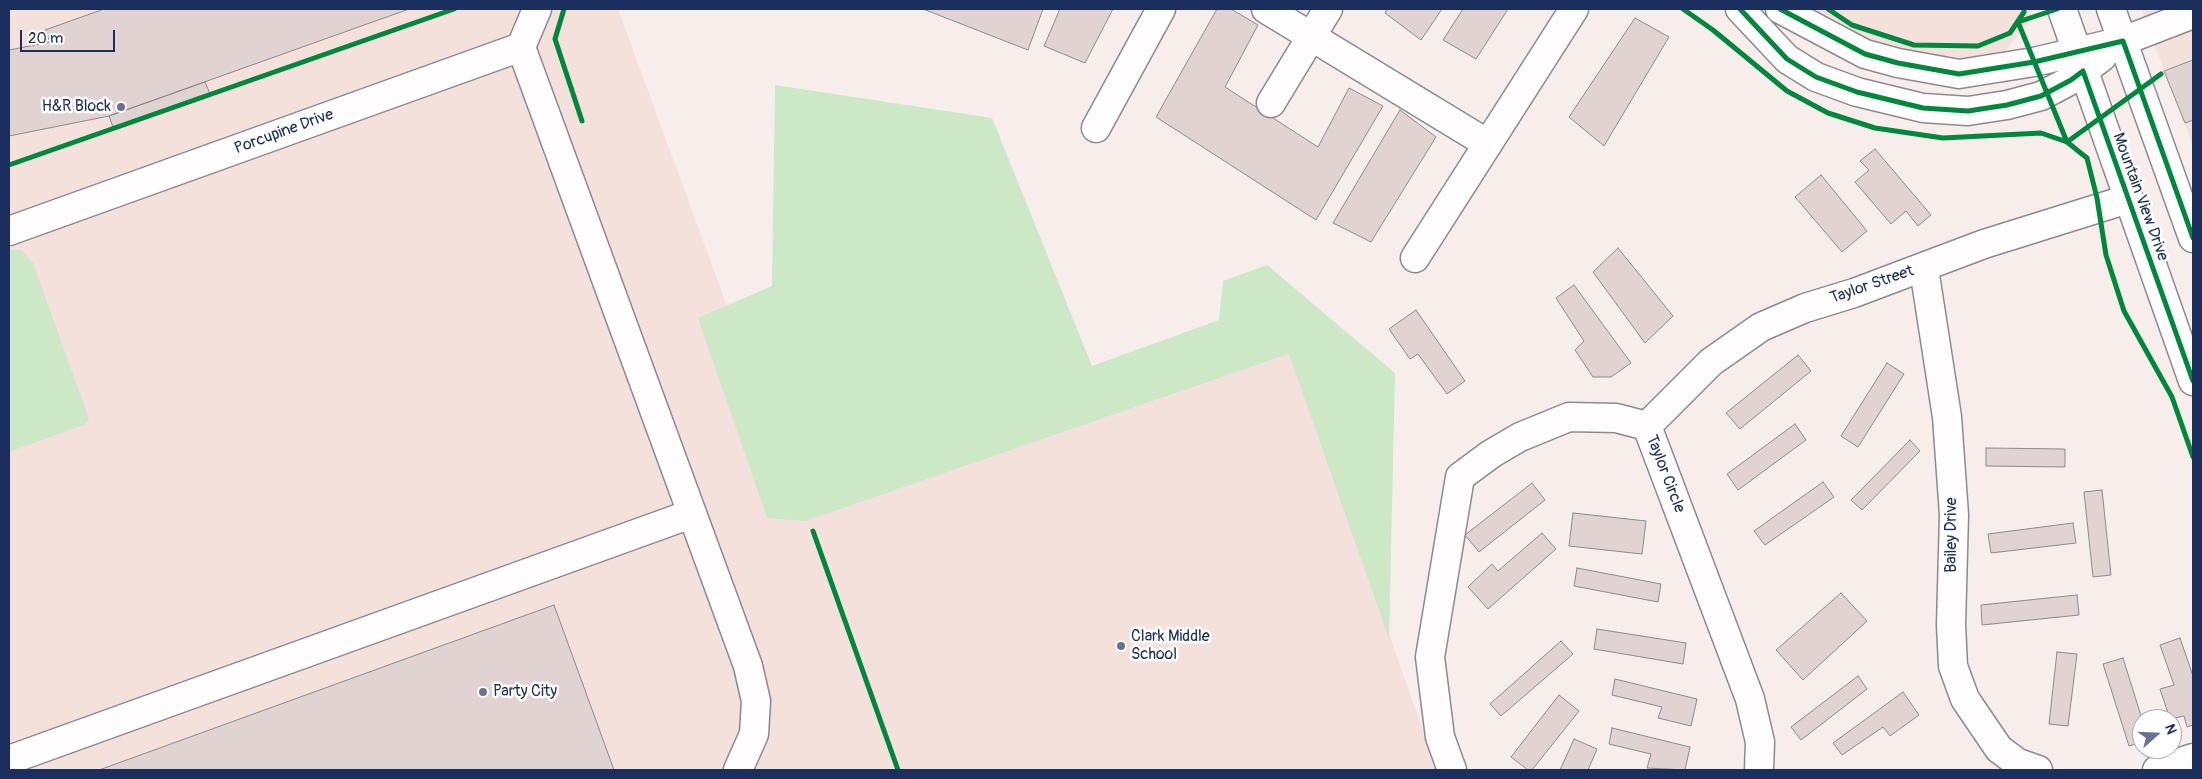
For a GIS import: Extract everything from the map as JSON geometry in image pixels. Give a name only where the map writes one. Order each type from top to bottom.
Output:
[{"type":"street","points":[[537,9],[521,47],[690,514],[748,666],[756,701],[754,734],[738,770]]},
{"type":"street","points":[[1096,128],[1161,9]]},
{"type":"street","points":[[1266,9],[1488,144]]},
{"type":"street","points":[[1271,103],[1328,9]]},
{"type":"street","points":[[1415,258],[1574,9]]},
{"type":"street","points":[[1740,9],[1787,59],[1816,77],[1857,92],[1922,108],[1968,111],[2007,105],[2041,96],[2071,80],[2081,62]]},
{"type":"street","points":[[1780,9],[1865,54],[1898,63],[1959,74],[2081,62],[2123,41],[2193,14]]},
{"type":"street","name":"Mountain View Drive","points":[[2062,9],[2193,381]]},
{"type":"street","points":[[2111,9],[2193,238]]},
{"type":"street","name":"Porcupine Drive","points":[[9,231],[521,47]]},
{"type":"street","name":"Taylor Street","points":[[1647,426],[1711,362],[1761,328],[1805,308],[1984,244],[2128,199]]},
{"type":"street","name":"Bailey Drive","points":[[1921,268],[1925,275],[1947,417],[1954,514],[1953,666],[1965,700],[1999,749],[2018,762],[2038,770]]},
{"type":"street","name":"Taylor Circle","points":[[1452,770],[1440,737],[1430,657],[1460,477],[1491,454],[1520,437],[1569,417],[1616,418],[1647,426],[1750,699],[1760,742],[1759,770]]},
{"type":"street","points":[[10,755],[690,514]]},
{"type":"street","points":[[2157,770],[2193,758]]},
{"type":"shaded area","points":[[9,9],[618,9],[806,521],[1290,354],[1437,770],[9,770]]},
{"type":"shaded area","points":[[1810,9],[2032,9],[2029,22],[2005,51],[1991,56],[1960,60],[1901,53],[1865,42]]},
{"type":"shaded area","points":[[2141,9],[2193,9],[2193,147]]},
{"type":"green space","points":[[775,85],[992,118],[1092,366],[1219,320],[1223,281],[1267,265],[1395,373],[1389,639],[1289,354],[806,521],[767,518],[698,318],[772,286]]},
{"type":"green space","points":[[9,250],[22,250],[33,263],[89,419],[86,424],[9,452]]},
{"type":"building","points":[[104,9],[409,9],[109,116],[9,136],[9,50],[50,42],[45,30]]},
{"type":"building","points":[[923,9],[1043,9],[1028,50]]},
{"type":"building","points":[[1060,9],[1113,9],[1085,63],[1044,46]]},
{"type":"building","points":[[1217,9],[1231,9],[1258,25],[1225,87],[1318,147],[1349,88],[1383,106],[1316,220],[1156,117]]},
{"type":"building","points":[[1387,9],[1442,9],[1421,40],[1385,13]]},
{"type":"building","points":[[1463,9],[1508,9],[1476,59],[1443,40]]},
{"type":"building","points":[[1635,18],[1669,37],[1604,146],[1569,117]]},
{"type":"building","points":[[2193,60],[2193,120],[2185,123],[2164,71]]},
{"type":"building","points":[[205,82],[211,96],[114,130],[109,116]]},
{"type":"building","points":[[1400,110],[1436,137],[1371,242],[1333,223]]},
{"type":"building","points":[[1875,149],[1931,215],[1918,226],[1906,211],[1891,224],[1855,182],[1869,170],[1860,161]]},
{"type":"building","points":[[1821,175],[1867,231],[1842,252],[1795,197]]},
{"type":"building","points":[[1618,248],[1673,316],[1645,343],[1593,272]]},
{"type":"building","points":[[1574,285],[1631,363],[1611,377],[1593,377],[1575,350],[1584,341],[1556,298]]},
{"type":"building","points":[[1416,310],[1465,381],[1447,394],[1418,354],[1410,359],[1389,329]]},
{"type":"building","points":[[1798,355],[1811,371],[1740,429],[1726,413]]},
{"type":"building","points":[[1887,363],[1904,374],[1858,447],[1841,436]]},
{"type":"building","points":[[1795,424],[1806,440],[1738,490],[1727,474]]},
{"type":"building","points":[[1910,440],[1920,451],[1862,510],[1851,500]]},
{"type":"building","points":[[1986,448],[2065,449],[2065,467],[1986,466]]},
{"type":"building","points":[[1823,482],[1834,497],[1765,545],[1754,531]]},
{"type":"building","points":[[1532,483],[1545,500],[1479,552],[1465,535]]},
{"type":"building","points":[[2102,490],[2111,575],[2093,577],[2084,492]]},
{"type":"building","points":[[1573,513],[1646,521],[1642,554],[1569,546]]},
{"type":"building","points":[[2073,523],[2076,543],[1991,553],[1988,534]]},
{"type":"building","points":[[1542,533],[1556,549],[1488,609],[1468,587],[1492,564],[1498,571]]},
{"type":"building","points":[[1577,568],[1661,584],[1658,602],[1574,586]]},
{"type":"building","points":[[1841,593],[1867,621],[1803,680],[1776,650]]},
{"type":"building","points":[[2077,595],[2079,615],[1982,625],[1981,605]]},
{"type":"building","points":[[554,605],[614,770],[99,770]]},
{"type":"building","points":[[1597,629],[1686,643],[1683,664],[1594,649]]},
{"type":"building","points":[[2180,638],[2193,676],[2193,725],[2187,727],[2184,716],[2182,716],[2182,709],[2167,709],[2160,689],[2174,685],[2160,645]]},
{"type":"building","points":[[1561,641],[1573,654],[1501,716],[1490,704]]},
{"type":"building","points":[[2057,652],[2077,654],[2068,726],[2049,724]]},
{"type":"building","points":[[2123,658],[2139,709],[2132,709],[2132,745],[2129,746],[2103,664]]},
{"type":"building","points":[[1858,676],[1867,689],[1801,740],[1791,727]]},
{"type":"building","points":[[1615,679],[1697,699],[1691,726],[1658,718],[1662,707],[1612,695]]},
{"type":"building","points":[[1903,692],[1919,715],[1890,736],[1883,727],[1842,755],[1833,743]]},
{"type":"building","points":[[1559,695],[1579,711],[1532,770],[1528,770],[1511,757]]},
{"type":"building","points":[[1612,728],[1690,747],[1685,770],[1647,768],[1651,754],[1609,744]]},
{"type":"building","points":[[1574,739],[1597,749],[1588,770],[1560,770]]},
{"type":"cycle path","points":[[9,165],[454,9]]},
{"type":"cycle path","points":[[564,9],[555,39],[582,121]]},
{"type":"cycle path","points":[[1683,9],[1713,30],[1787,91],[1828,113],[1875,128],[1943,138],[2041,133],[2067,142],[2087,158],[2097,198],[2106,255],[2124,311],[2172,397],[2193,457]]},
{"type":"cycle path","points":[[1740,9],[1787,59],[1816,77],[1857,92],[1923,108],[1968,111],[2007,105],[2041,96],[2071,80],[2083,71],[2193,381]]},
{"type":"cycle path","points":[[1780,9],[1865,54],[1898,63],[1959,74],[2034,62],[2123,41],[2193,238]]},
{"type":"cycle path","points":[[1828,9],[1852,25],[1914,45],[1978,46],[2010,33],[2024,12],[2024,9]]},
{"type":"cycle path","points":[[2057,9],[2018,22],[2067,142],[2161,74]]},
{"type":"cycle path","points":[[813,531],[898,770]]},
{"type":"place","name":"H&R Block","points":[[121,107]]},
{"type":"place","name":"Clark Middle School","points":[[1121,646]]},
{"type":"place","name":"Party City","points":[[483,692]]}]
